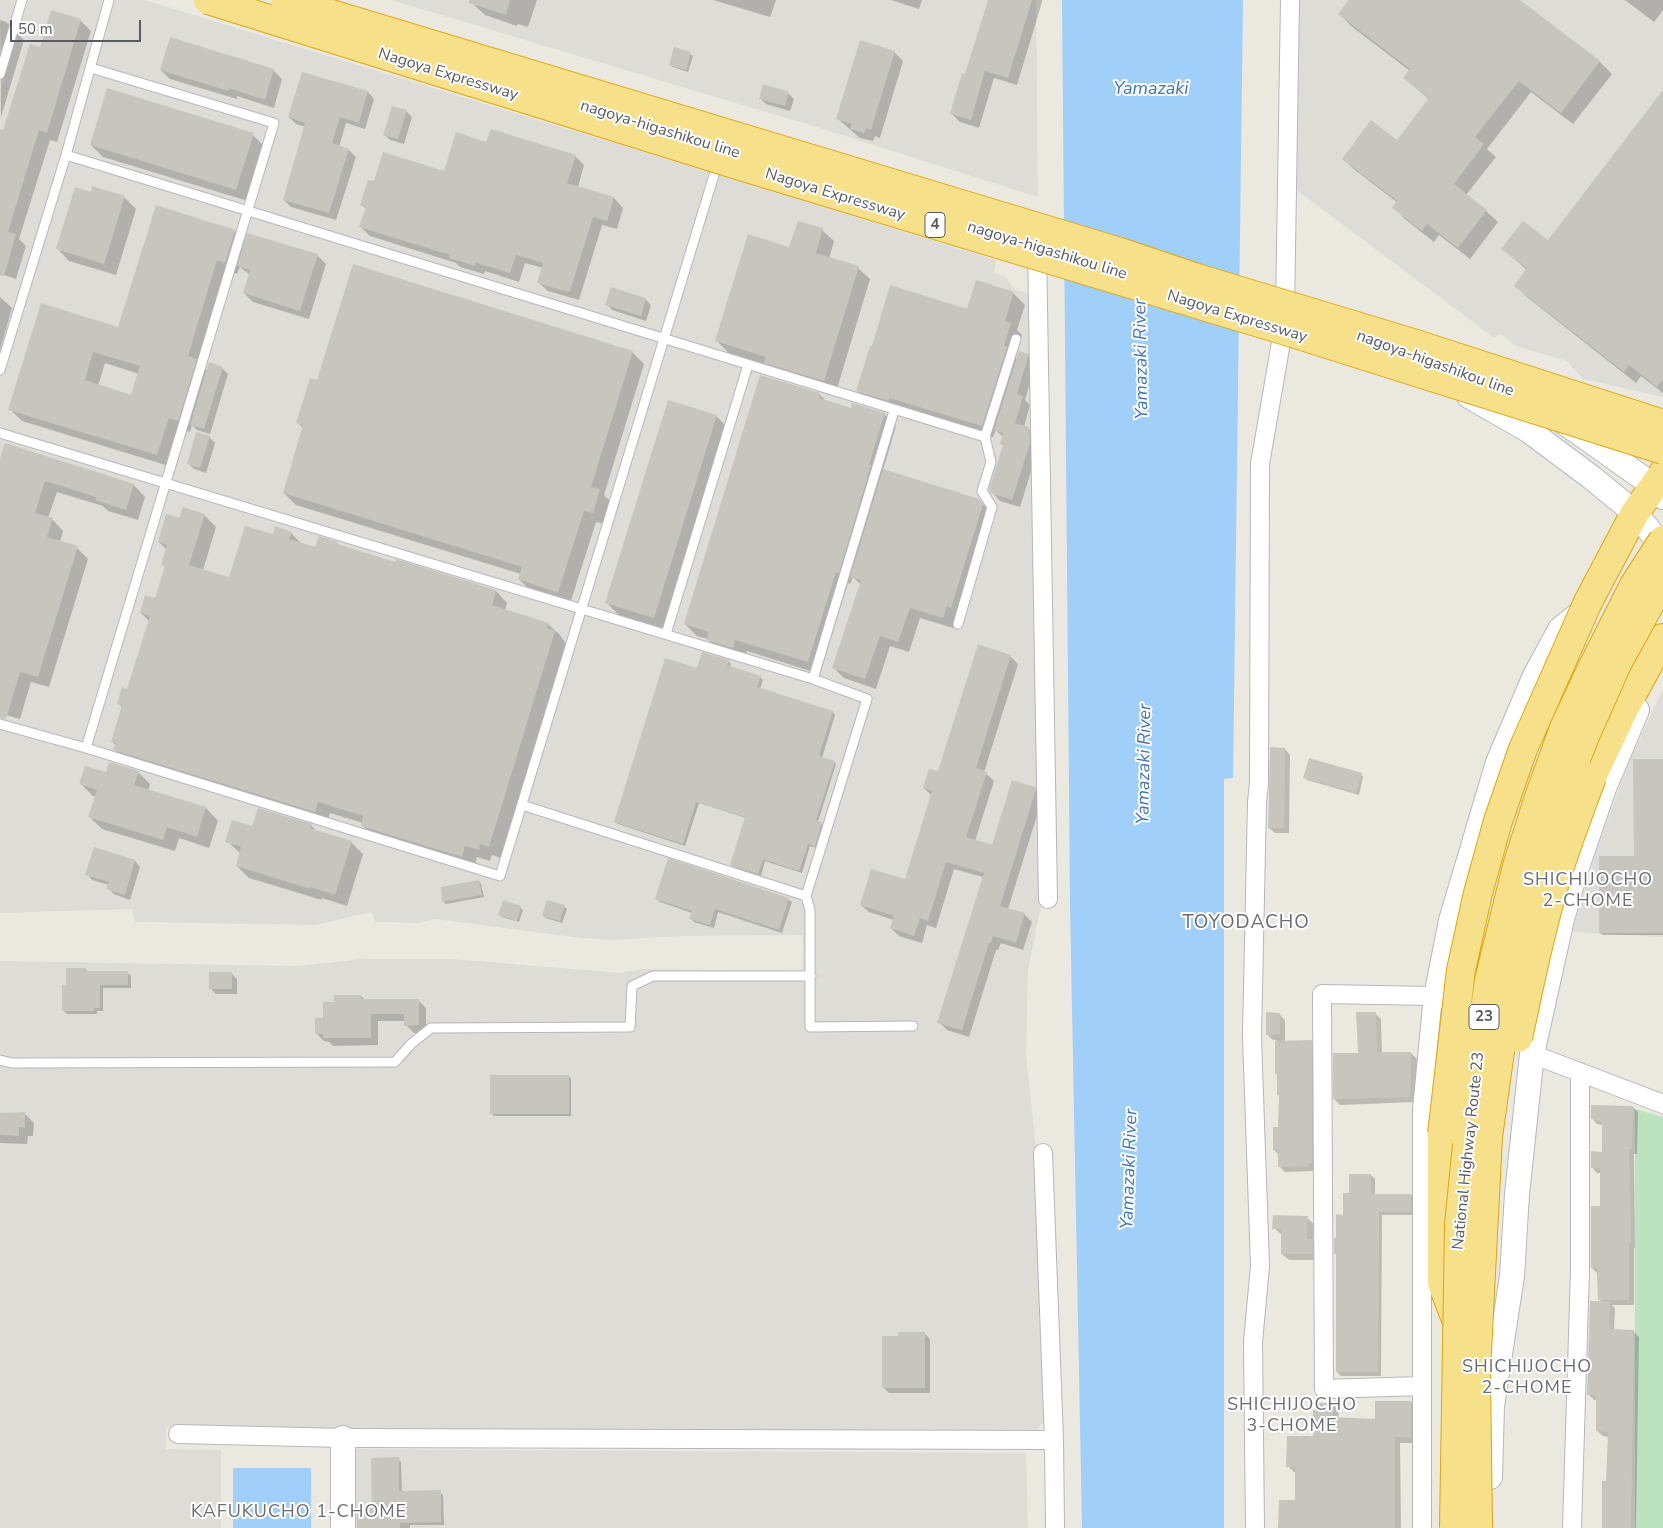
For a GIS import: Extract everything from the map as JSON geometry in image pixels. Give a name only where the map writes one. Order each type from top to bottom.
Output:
[{"type":"highway","name":"Nagoya Expressway","points":[[208,0],[1663,450]]},
{"type":"highway","name":"Nagoya Expressway","points":[[285,0],[1120,252],[1663,424]]},
{"type":"highway","points":[[1457,1322],[1442,1283],[1442,1134],[1461,970],[1478,893],[1498,821],[1523,750],[1588,602],[1635,513],[1660,485]]},
{"type":"highway","name":"National Highway Route 23","points":[[1454,1528],[1459,1225],[1469,1125],[1489,980],[1517,866],[1564,728],[1630,594],[1663,540]]},
{"type":"highway","name":"National Highway Route 23","points":[[1478,1528],[1476,1371],[1488,1137],[1510,980],[1542,856],[1561,796],[1616,664],[1663,580]]},
{"type":"highway","points":[[1476,1371],[1516,1048],[1534,961],[1550,899],[1568,842],[1592,778],[1624,709],[1663,638]]},
{"type":"main road","name":"nagoya-higashikou line","points":[[240,0],[1046,247],[1278,316],[1426,357],[1499,385],[1535,402],[1660,485]]},
{"type":"main road","name":"nagoya-higashikou line","points":[[295,0],[1046,247]]},
{"type":"main road","name":"nagoya-higashikou line","points":[[1278,316],[1428,372],[1528,430],[1635,513],[1663,547]]},
{"type":"main road","points":[[1489,1528],[1492,1406],[1512,1276],[1517,1194],[1532,1054],[1562,919],[1577,867],[1604,788],[1636,714],[1650,662]]},
{"type":"main road","points":[[343,1438],[343,1528]]},
{"type":"street","points":[[1254,1528],[1253,1342],[1260,1266],[1252,1036],[1259,783],[1260,464],[1278,316],[1290,0]]},
{"type":"street","points":[[1046,247],[1048,899]]},
{"type":"street","points":[[1422,1528],[1422,1109],[1433,996],[1448,920],[1495,762],[1532,675],[1558,627],[1588,602]]},
{"type":"street","points":[[1421,1386],[1324,1389],[1322,994],[1433,996],[1538,1025]]},
{"type":"street","points":[[1532,1054],[1663,1104]]},
{"type":"street","points":[[1572,1528],[1580,1270],[1580,1072]]},
{"type":"street","points":[[1044,1153],[1054,1440],[1055,1528]]},
{"type":"street","points":[[178,1434],[343,1438],[1054,1440]]},
{"type":"lane","points":[[0,74],[22,0]]},
{"type":"lane","points":[[0,370],[66,155],[109,0]]},
{"type":"lane","points":[[86,748],[274,123],[91,68]]},
{"type":"lane","points":[[0,724],[86,748],[500,876],[722,149]]},
{"type":"lane","points":[[66,155],[894,411],[985,437]]},
{"type":"lane","points":[[958,624],[992,507],[982,491],[991,462],[985,437],[1016,339]]},
{"type":"lane","points":[[666,634],[748,365]]},
{"type":"lane","points":[[813,679],[894,411]]},
{"type":"lane","points":[[0,433],[813,679],[867,699],[806,896],[810,910],[810,1027],[913,1026]]},
{"type":"lane","points":[[522,805],[806,896]]},
{"type":"lane","points":[[0,1060],[12,1063],[395,1062],[411,1044],[431,1028],[630,1027],[632,986],[653,976],[811,976]]},
{"type":"shaded area","points":[[0,0],[17,0],[0,57]]},
{"type":"shaded area","points":[[28,0],[145,0],[996,260],[994,273],[1006,277],[1014,289],[1035,296],[1042,901],[1028,969],[1026,1055],[1037,1156],[1043,1422],[1034,1433],[166,1427],[166,1449],[221,1450],[221,1528],[0,1528],[0,961],[298,966],[363,959],[452,959],[621,973],[641,969],[799,971],[802,969],[803,935],[681,936],[612,940],[581,938],[435,919],[418,923],[375,922],[372,912],[315,925],[135,922],[132,909],[0,913],[0,92]]},
{"type":"shaded area","points":[[391,0],[1036,0],[1038,197],[823,129]]},
{"type":"shaded area","points":[[1296,0],[1663,0],[1663,397],[1583,379],[1567,361],[1516,346],[1502,335],[1493,337],[1294,188]]},
{"type":"shaded area","points":[[1663,689],[1663,937],[1572,932],[1598,846],[1628,764]]},
{"type":"shaded area","points":[[354,1449],[1026,1453],[1028,1528],[354,1528]]},
{"type":"green space","points":[[1635,1109],[1663,1117],[1663,1528],[1635,1528]]},
{"type":"water","name":"Yamazaki","points":[[1062,0],[1243,0],[1233,778],[1224,779],[1224,1528],[1082,1528],[1070,904]]},
{"type":"water","points":[[233,1468],[311,1468],[311,1528],[233,1528]]},
{"type":"building","points":[[469,0],[510,0],[506,15],[469,3]]},
{"type":"building","points":[[988,0],[1032,0],[1008,78],[985,71],[971,120],[950,114],[962,73],[965,74]]},
{"type":"building","points":[[1349,0],[1520,0],[1600,61],[1561,113],[1519,81],[1475,137],[1484,144],[1454,184],[1487,210],[1458,248],[1427,224],[1422,231],[1392,208],[1397,201],[1342,159],[1371,120],[1397,140],[1429,98],[1403,78],[1410,69],[1338,14]]},
{"type":"building","points":[[51,10],[81,19],[47,133],[39,130],[8,232],[16,234],[4,276],[0,275],[0,129],[3,130],[30,44],[40,47]]},
{"type":"building","points":[[170,37],[274,69],[265,100],[229,88],[228,91],[160,70]]},
{"type":"building","points":[[860,40],[895,51],[871,130],[866,128],[864,133],[850,129],[852,124],[836,119]]},
{"type":"building","points":[[674,47],[691,52],[686,70],[669,65]]},
{"type":"building","points":[[302,72],[368,91],[359,123],[340,117],[332,143],[349,149],[329,213],[283,200],[305,123],[288,117]]},
{"type":"building","points":[[763,84],[789,92],[785,106],[759,99]]},
{"type":"building","points":[[107,88],[254,133],[236,190],[90,145]]},
{"type":"building","points":[[1663,90],[1663,379],[1657,387],[1629,365],[1624,372],[1514,286],[1527,268],[1501,249],[1523,221],[1548,240]]},
{"type":"building","points":[[392,106],[407,110],[398,139],[383,135]]},
{"type":"building","points":[[491,129],[576,155],[567,183],[614,197],[607,221],[593,217],[570,291],[568,292],[537,283],[543,263],[516,255],[510,273],[476,263],[475,266],[449,258],[450,255],[359,227],[366,207],[360,205],[368,180],[374,181],[383,152],[444,171],[456,132],[486,142]]},
{"type":"building","points":[[92,186],[125,196],[104,264],[56,249],[75,187],[91,192]]},
{"type":"building","points":[[156,205],[235,230],[225,263],[217,260],[188,356],[197,359],[178,421],[169,418],[157,455],[8,410],[41,303],[118,327]],"holes":[[[93,352],[140,366],[131,395],[85,380]]]},
{"type":"building","points":[[798,221],[823,228],[816,253],[859,266],[824,381],[764,363],[766,357],[715,341],[748,234],[789,247]]},
{"type":"building","points":[[247,233],[318,254],[300,311],[243,293],[250,270],[237,266]]},
{"type":"building","points":[[353,264],[633,351],[591,487],[600,489],[593,513],[584,511],[558,593],[518,579],[522,567],[283,493],[303,425],[296,423],[310,378],[317,380]]},
{"type":"building","points":[[976,280],[1014,292],[1005,321],[1011,323],[1004,346],[1007,347],[982,426],[889,398],[889,401],[856,391],[890,285],[967,309]]},
{"type":"building","points":[[611,287],[646,298],[641,316],[605,305]]},
{"type":"building","points":[[1019,351],[1028,354],[1028,357],[1017,394],[1023,396],[1015,423],[1029,427],[1030,443],[1012,500],[991,493],[989,490],[1003,445],[1000,444],[1003,433],[994,430]]},
{"type":"building","points":[[209,362],[223,367],[204,429],[190,425]]},
{"type":"building","points":[[760,375],[820,393],[819,398],[851,408],[852,403],[885,413],[839,573],[836,572],[808,662],[735,640],[733,648],[706,640],[709,632],[684,624]]},
{"type":"building","points":[[668,400],[717,415],[654,618],[605,603]]},
{"type":"building","points":[[196,432],[210,436],[200,468],[187,464]]},
{"type":"building","points":[[5,443],[134,484],[126,510],[95,500],[96,497],[45,481],[35,513],[53,518],[47,537],[78,546],[38,677],[20,672],[6,719],[0,718],[0,458]]},
{"type":"building","points":[[883,469],[979,499],[983,504],[951,608],[947,606],[943,618],[910,608],[898,642],[880,636],[865,679],[832,668],[861,580],[850,577]]},
{"type":"building","points":[[183,507],[205,514],[189,565],[229,577],[245,526],[273,534],[275,526],[292,532],[289,539],[315,547],[319,536],[338,542],[337,544],[395,562],[396,559],[496,590],[492,605],[549,623],[547,628],[555,631],[489,847],[480,844],[479,850],[465,846],[462,857],[361,826],[363,816],[318,802],[315,812],[113,750],[116,743],[111,742],[122,705],[117,704],[122,687],[127,689],[150,616],[140,613],[145,595],[155,598],[165,566],[161,565],[167,545],[158,542],[166,514],[179,518]]},
{"type":"building","points":[[978,644],[1011,655],[976,768],[987,772],[966,837],[992,845],[1012,780],[1035,787],[1036,789],[1000,906],[1025,913],[1016,943],[993,936],[991,943],[989,943],[962,1030],[937,1023],[984,873],[946,862],[928,921],[920,918],[914,936],[890,928],[894,916],[860,905],[871,869],[905,879],[932,791],[923,788],[929,769],[938,771]]},
{"type":"building","points":[[702,652],[729,660],[727,665],[761,676],[757,687],[833,711],[819,756],[835,761],[816,820],[822,822],[815,846],[808,844],[799,871],[763,859],[758,874],[730,865],[745,817],[696,802],[683,844],[614,822],[665,658],[697,668]]},
{"type":"building","points":[[1270,747],[1285,748],[1284,828],[1268,828]]},
{"type":"building","points":[[1309,758],[1362,773],[1356,793],[1303,778]]},
{"type":"building","points":[[1633,759],[1663,759],[1663,933],[1599,933],[1599,856],[1634,856]]},
{"type":"building","points":[[109,762],[139,771],[134,785],[206,807],[197,837],[167,827],[163,840],[88,817],[97,790],[79,784],[85,766],[106,772]]},
{"type":"building","points":[[258,808],[312,824],[310,828],[352,841],[335,895],[236,866],[241,847],[225,842],[232,820],[252,826]]},
{"type":"building","points":[[94,847],[135,860],[125,895],[106,889],[109,882],[85,875]]},
{"type":"building","points":[[668,858],[789,898],[779,930],[715,909],[710,925],[689,919],[692,911],[655,899]]},
{"type":"building","points":[[479,880],[482,895],[442,902],[441,887]]},
{"type":"building","points":[[503,900],[521,906],[517,921],[498,915]]},
{"type":"building","points":[[547,900],[565,905],[560,921],[542,916]]},
{"type":"building","points":[[66,968],[85,968],[85,971],[128,971],[128,985],[100,985],[100,1008],[94,1008],[94,1011],[62,1011],[62,985],[66,985]]},
{"type":"building","points":[[209,972],[232,972],[232,989],[209,989]]},
{"type":"building","points":[[334,995],[361,995],[361,999],[419,999],[419,1025],[404,1026],[404,1014],[371,1014],[371,1038],[323,1038],[323,1034],[315,1034],[315,1018],[323,1018],[323,1002],[334,1002]]},
{"type":"building","points":[[1266,1012],[1280,1013],[1280,1034],[1266,1035]]},
{"type":"building","points":[[1356,1012],[1376,1012],[1377,1052],[1411,1052],[1410,1097],[1333,1099],[1333,1053],[1358,1053]]},
{"type":"building","points":[[1312,1040],[1312,1163],[1309,1163],[1309,1166],[1278,1167],[1278,1150],[1273,1150],[1273,1127],[1278,1127],[1279,1095],[1277,1095],[1277,1074],[1275,1074],[1275,1041]]},
{"type":"building","points":[[490,1075],[569,1075],[569,1114],[490,1114]]},
{"type":"building","points":[[1591,1105],[1633,1106],[1632,1149],[1629,1149],[1631,1243],[1629,1243],[1629,1300],[1598,1300],[1597,1268],[1591,1268],[1591,1206],[1600,1206],[1600,1168],[1591,1168],[1591,1151],[1602,1152],[1602,1122],[1591,1119]]},
{"type":"building","points":[[25,1112],[25,1128],[19,1127],[19,1136],[0,1135],[0,1113]]},
{"type":"building","points":[[1349,1174],[1371,1174],[1371,1194],[1411,1194],[1411,1212],[1379,1212],[1378,1372],[1336,1372],[1336,1254],[1334,1254],[1334,1238],[1336,1238],[1336,1214],[1343,1215],[1343,1193],[1349,1193]]},
{"type":"building","points":[[1273,1215],[1308,1216],[1307,1239],[1313,1239],[1313,1254],[1281,1254],[1281,1229],[1272,1229]]},
{"type":"building","points":[[1590,1301],[1610,1301],[1609,1329],[1634,1330],[1631,1528],[1602,1528],[1602,1481],[1606,1481],[1608,1432],[1596,1431],[1596,1395],[1587,1395]]},
{"type":"building","points":[[898,1332],[925,1332],[925,1388],[882,1388],[882,1336],[898,1336]]},
{"type":"building","points":[[1375,1401],[1411,1401],[1411,1437],[1395,1437],[1395,1528],[1278,1528],[1279,1500],[1295,1500],[1295,1467],[1286,1467],[1287,1436],[1313,1436],[1313,1410],[1319,1410],[1319,1403],[1333,1403],[1333,1417],[1375,1419]]},
{"type":"building","points":[[399,1457],[399,1491],[441,1490],[441,1522],[400,1523],[400,1528],[357,1528],[357,1508],[372,1508],[371,1458]]},
{"type":"district","name":"SHICHIJOCHO 2-CHOME","points":[[1588,891]]},
{"type":"district","name":"TOYODACHO","points":[[1246,923]]},
{"type":"district","name":"SHICHIJOCHO 2-CHOME","points":[[1527,1378]]},
{"type":"district","name":"SHICHIJOCHO 3-CHOME","points":[[1292,1416]]},
{"type":"district","name":"KAFUKUCHO 1-CHOME","points":[[299,1513]]},
{"type":"water label","name":"Yamazaki River","points":[[1142,359]]},
{"type":"water label","name":"Yamazaki River","points":[[1145,764]]},
{"type":"water label","name":"Yamazaki River","points":[[1130,1169]]}]
